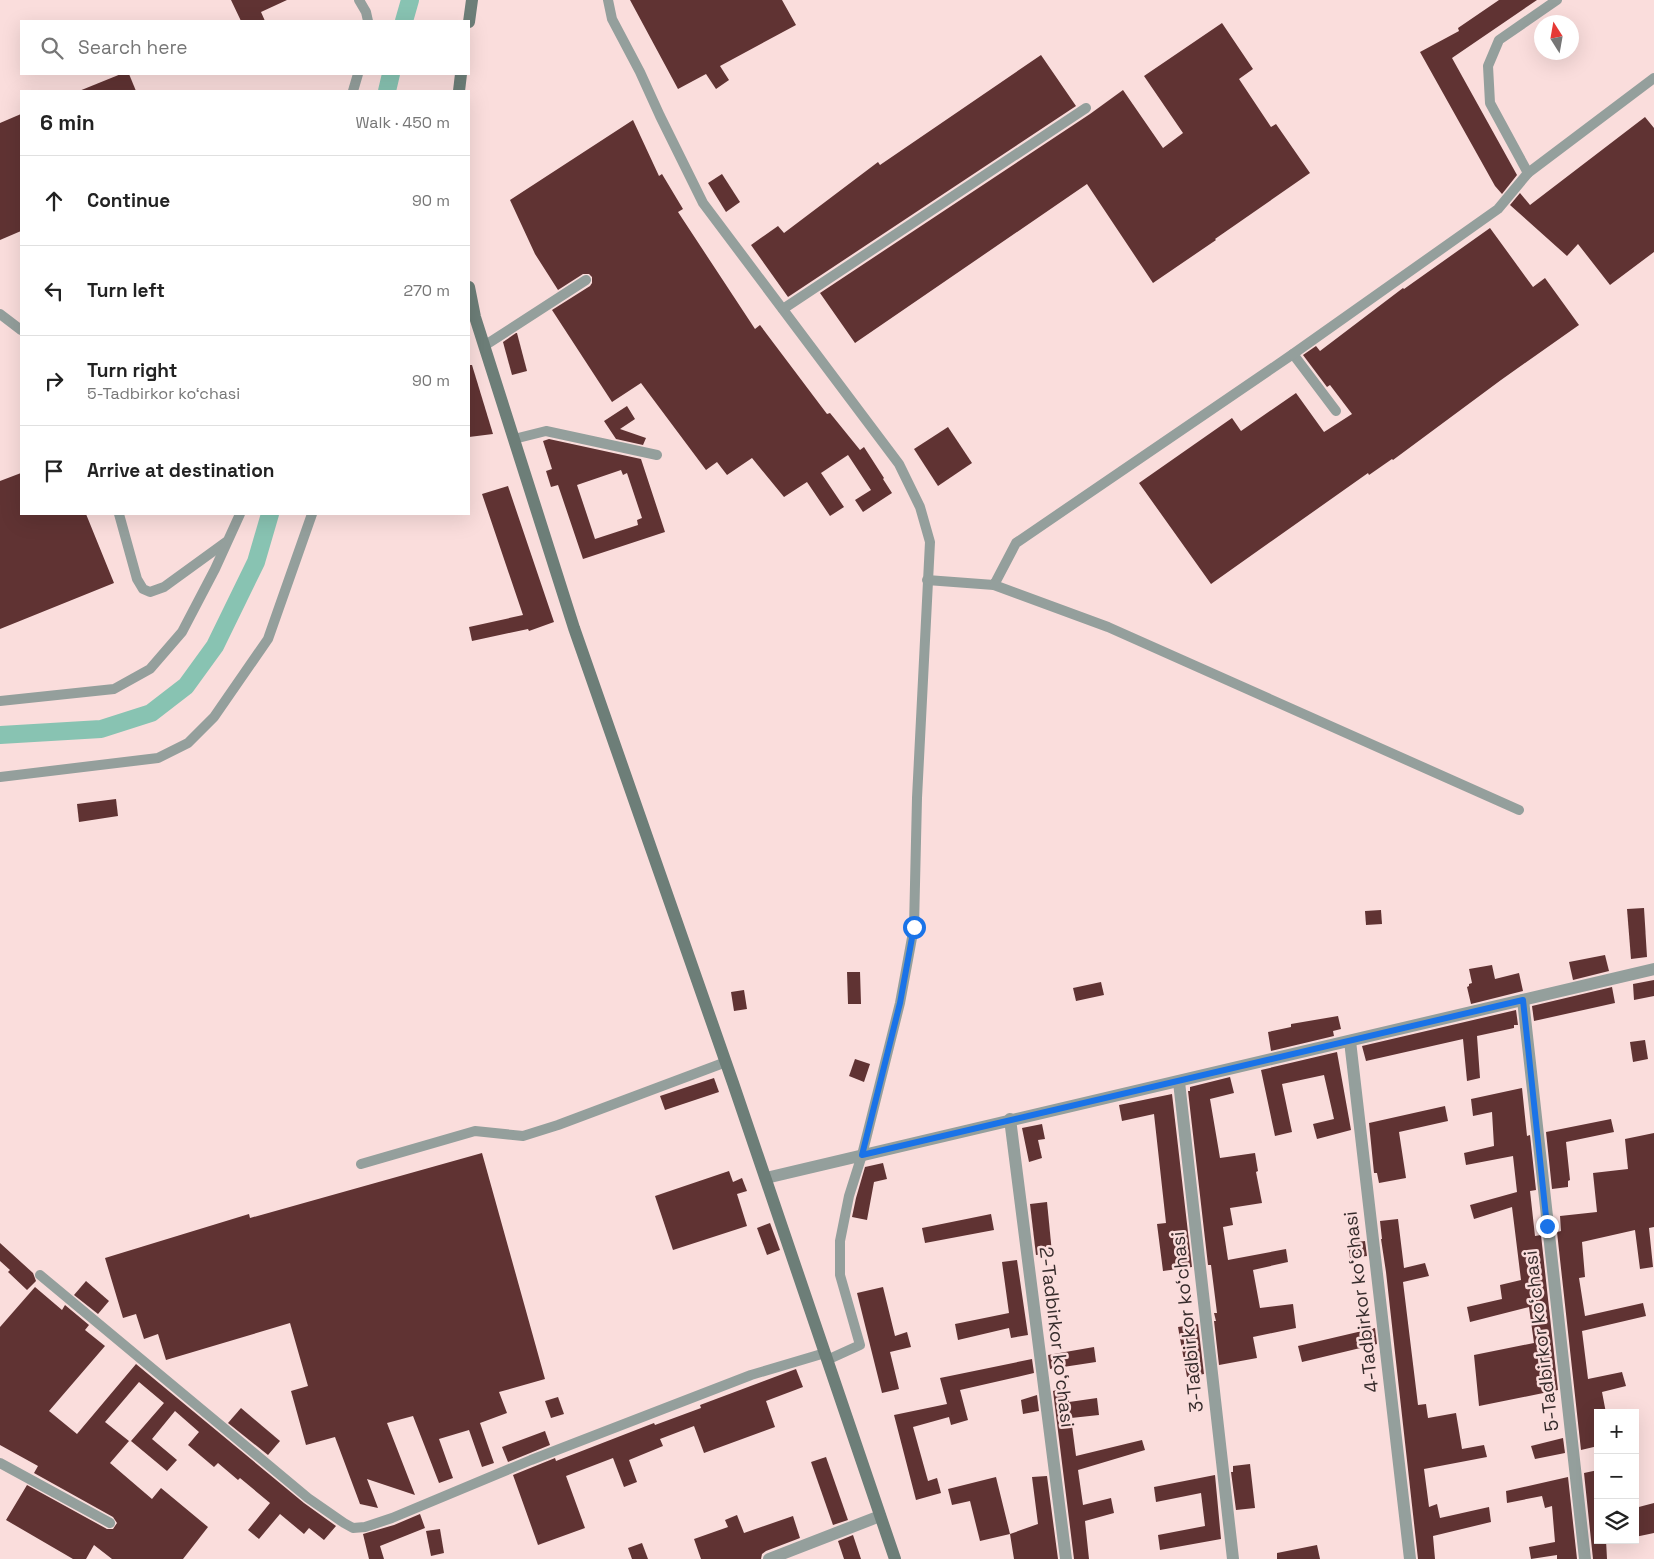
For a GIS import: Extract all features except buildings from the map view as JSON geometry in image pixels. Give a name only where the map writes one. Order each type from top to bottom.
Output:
[{"type":"main road","points":[[469,20],[472,0]]},
{"type":"main road","points":[[459,90],[461,75]]},
{"type":"main road","points":[[470,292],[475,317],[574,628],[766,1178],[895,1559]]},
{"type":"street","points":[[766,1178],[1010,1119],[1179,1082],[1654,969]]},
{"type":"street","name":"5-Tadbirkor koʻchasi","points":[[1523,1000],[1585,1559]]},
{"type":"street","name":"4-Tadbirkor koʻchasi","points":[[1350,1041],[1410,1559]]},
{"type":"street","name":"3-Tadbirkor koʻchasi","points":[[1179,1082],[1232,1559]]},
{"type":"street","name":"2-Tadbirkor koʻchasi","points":[[1010,1119],[1066,1559]]},
{"type":"street","points":[[769,1559],[880,1516]]},
{"type":"lane","points":[[359,0],[366,12],[368,20]]},
{"type":"lane","points":[[40,1275],[308,1498],[353,1528],[365,1527],[392,1518],[530,1460],[751,1375],[860,1346],[840,1275],[840,1241],[849,1196],[862,1155],[900,1003],[914,927],[917,798],[930,542],[920,507],[899,464],[704,203],[612,19],[608,0]]},
{"type":"lane","points":[[1528,173],[1490,103],[1488,66],[1499,40],[1556,0]]},
{"type":"lane","points":[[353,90],[358,75]]},
{"type":"lane","points":[[994,585],[1016,543],[1293,354],[1498,209],[1528,173],[1654,78]]},
{"type":"lane","points":[[782,309],[1086,108]]},
{"type":"lane","points":[[484,346],[586,280]]},
{"type":"lane","points":[[0,314],[20,329]]},
{"type":"lane","points":[[1293,354],[1336,411]]},
{"type":"lane","points":[[514,440],[546,431],[657,454]]},
{"type":"lane","points":[[119,515],[137,579],[143,589],[150,592],[164,587],[226,542]]},
{"type":"lane","points":[[0,701],[114,689],[150,669],[182,632],[215,569],[240,515]]},
{"type":"lane","points":[[0,777],[158,758],[188,743],[214,717],[268,639],[312,515]]},
{"type":"lane","points":[[927,580],[994,585],[1108,627],[1519,810]]},
{"type":"lane","points":[[361,1164],[476,1131],[523,1136],[558,1125],[726,1062]]},
{"type":"lane","points":[[0,1462],[110,1524]]},
{"type":"waterway","points":[[404,20],[410,0]]},
{"type":"waterway","points":[[387,90],[391,75]]},
{"type":"waterway","points":[[0,735],[101,729],[151,713],[186,686],[215,646],[256,562],[270,515]]},
{"type":"route","points":[[914,927],[900,1003],[862,1155],[1523,1000],[1547,1226]]}]
